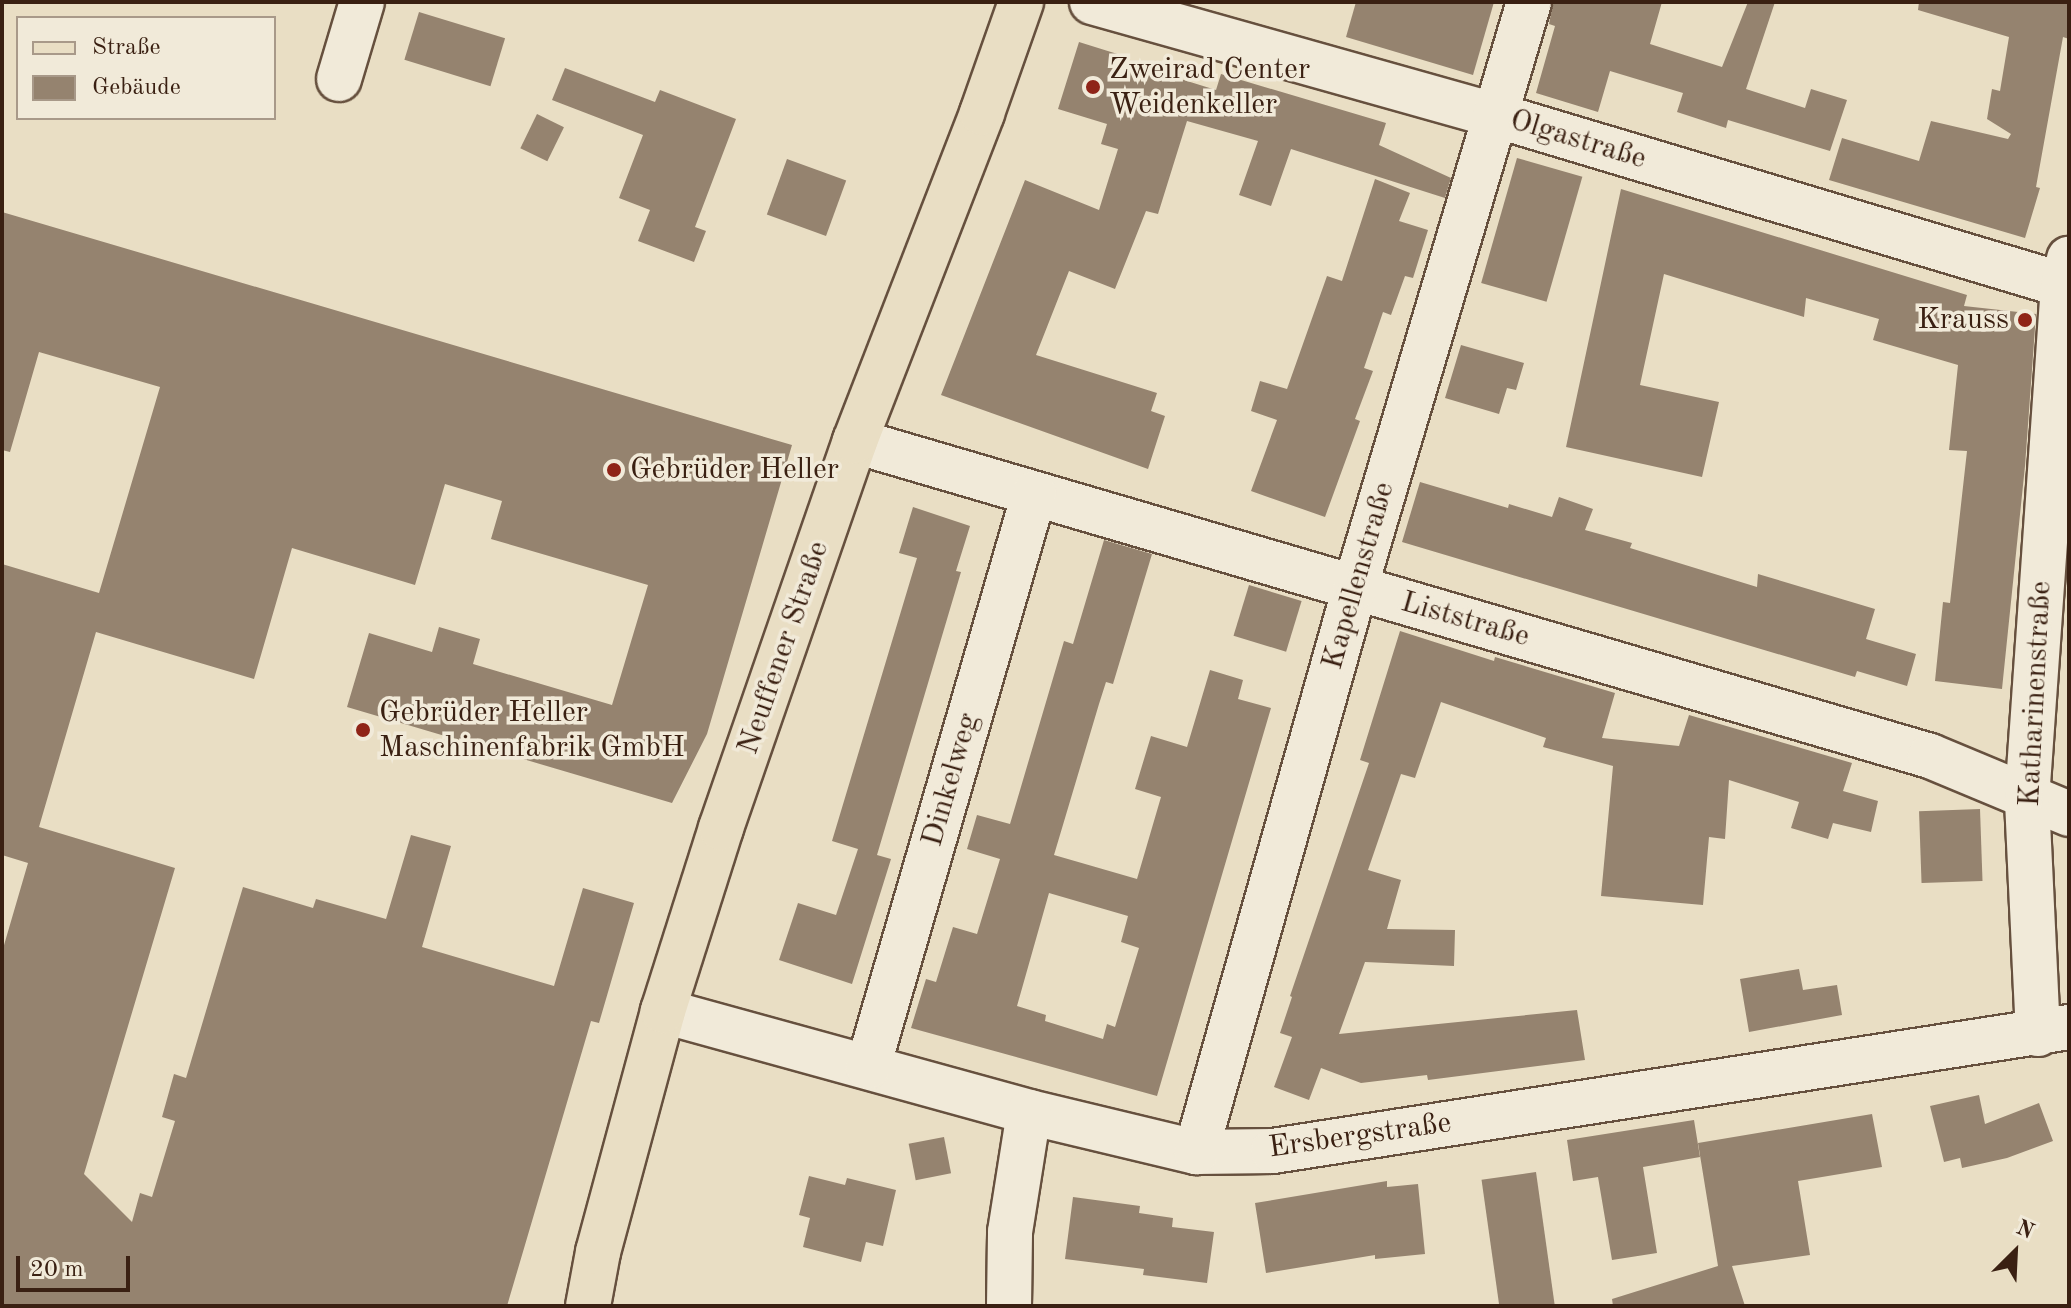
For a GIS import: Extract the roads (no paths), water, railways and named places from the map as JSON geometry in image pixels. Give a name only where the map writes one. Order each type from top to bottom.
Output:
[{"type":"main road","name":"Neuffener Straße","points":[[588,1306],[598,1252],[663,1011],[721,828],[855,441],[982,113],[1021,2]]},
{"type":"street","points":[[339,79],[362,2]]},
{"type":"street","name":"Olgastraße","points":[[1092,2],[2066,272]]},
{"type":"street","name":"Kapellenstraße","points":[[1196,1152],[1355,588],[1529,2]]},
{"type":"street","name":"Katharinenstraße","points":[[2053,1031],[2027,799],[2066,272]]},
{"type":"street","name":"Liststraße","points":[[855,441],[1930,756],[2069,814]]},
{"type":"street","name":"Dinkelweg","points":[[868,1067],[1034,494]]},
{"type":"street","name":"Ersbergstraße","points":[[663,1011],[1029,1112],[1196,1152],[1273,1151],[2053,1031]]},
{"type":"street","points":[[1009,1306],[1010,1232],[1029,1112]]},
{"type":"place","name":"Zweirad Center Weidenkeller","points":[[1093,87]]},
{"type":"place","name":"Krauss","points":[[2025,320]]},
{"type":"place","name":"Gebrüder Heller","points":[[614,470]]},
{"type":"place","name":"Gebrüder Heller Maschinenfabrik GmbH","points":[[363,730]]}]
